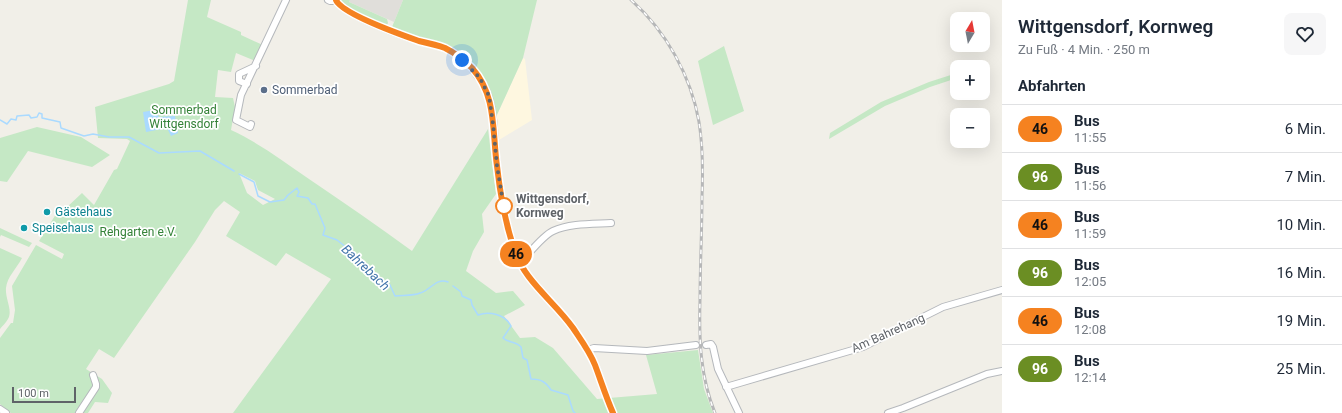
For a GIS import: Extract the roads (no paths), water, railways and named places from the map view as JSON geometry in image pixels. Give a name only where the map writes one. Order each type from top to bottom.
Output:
[{"type":"street","points":[[251,124],[250,127],[236,120],[240,102],[286,0]]},
{"type":"street","points":[[328,0],[330,2],[336,1],[343,8],[368,21],[410,38],[449,50],[462,60],[480,78],[489,96],[497,166],[506,218],[514,249],[528,276],[573,328],[587,350],[595,365],[613,413]]},
{"type":"street","points":[[247,84],[239,80],[239,74],[256,66]]},
{"type":"street","points":[[520,263],[552,231],[571,226],[611,222]]},
{"type":"street","name":"Am Bahrehang","points":[[726,387],[863,347],[943,307],[1002,290]]},
{"type":"street","points":[[706,344],[711,344],[713,347],[718,370],[739,413]]},
{"type":"street","points":[[587,350],[594,348],[647,350],[696,345]]},
{"type":"street","points":[[888,413],[987,374],[1002,371]]},
{"type":"street","points":[[79,413],[96,387],[93,375]]},
{"type":"street","points":[[0,409],[6,413]]},
{"type":"water","points":[[154,110],[159,117],[175,116],[178,133],[171,136],[167,128],[146,132],[143,112]]},
{"type":"waterway","name":"Bahrebach","points":[[0,120],[7,124],[11,119],[16,120],[17,116],[29,115],[31,118],[37,117],[39,113],[42,114],[42,118],[60,122],[61,128],[84,136],[93,134],[109,137],[129,137],[159,153],[200,151],[234,171]]},
{"type":"waterway","name":"Bahrebach","points":[[239,174],[254,182],[258,196],[270,202],[284,200],[297,188],[299,192],[297,196],[308,198],[312,204],[315,204],[325,228],[323,235],[337,240],[347,248],[353,257],[374,278],[390,285],[395,296],[417,294],[424,292],[440,281],[448,282]]},
{"type":"waterway","name":"Bahrebach","points":[[453,286],[461,292],[462,296],[471,300],[472,305],[478,315],[487,313],[496,314],[508,322],[511,326],[503,338],[521,347],[523,358],[527,360],[531,379],[540,380],[551,390],[568,395],[575,413]]},
{"type":"railway","points":[[631,0],[644,12],[666,40],[675,55],[690,88],[699,122],[703,169],[700,343],[703,371],[715,413]]},
{"type":"place","name":"Sommerbad","points":[[264,90]]},
{"type":"place","name":"Wittgensdorf, Kornweg","points":[[504,206]]},
{"type":"place","name":"Gästehaus","points":[[47,212]]},
{"type":"place","name":"Speisehaus","points":[[24,228]]},
{"type":"park label","name":"Sommerbad Wittgensdorf","points":[[184,117]]},
{"type":"park label","name":"Rehgarten e.V.","points":[[138,232]]}]
